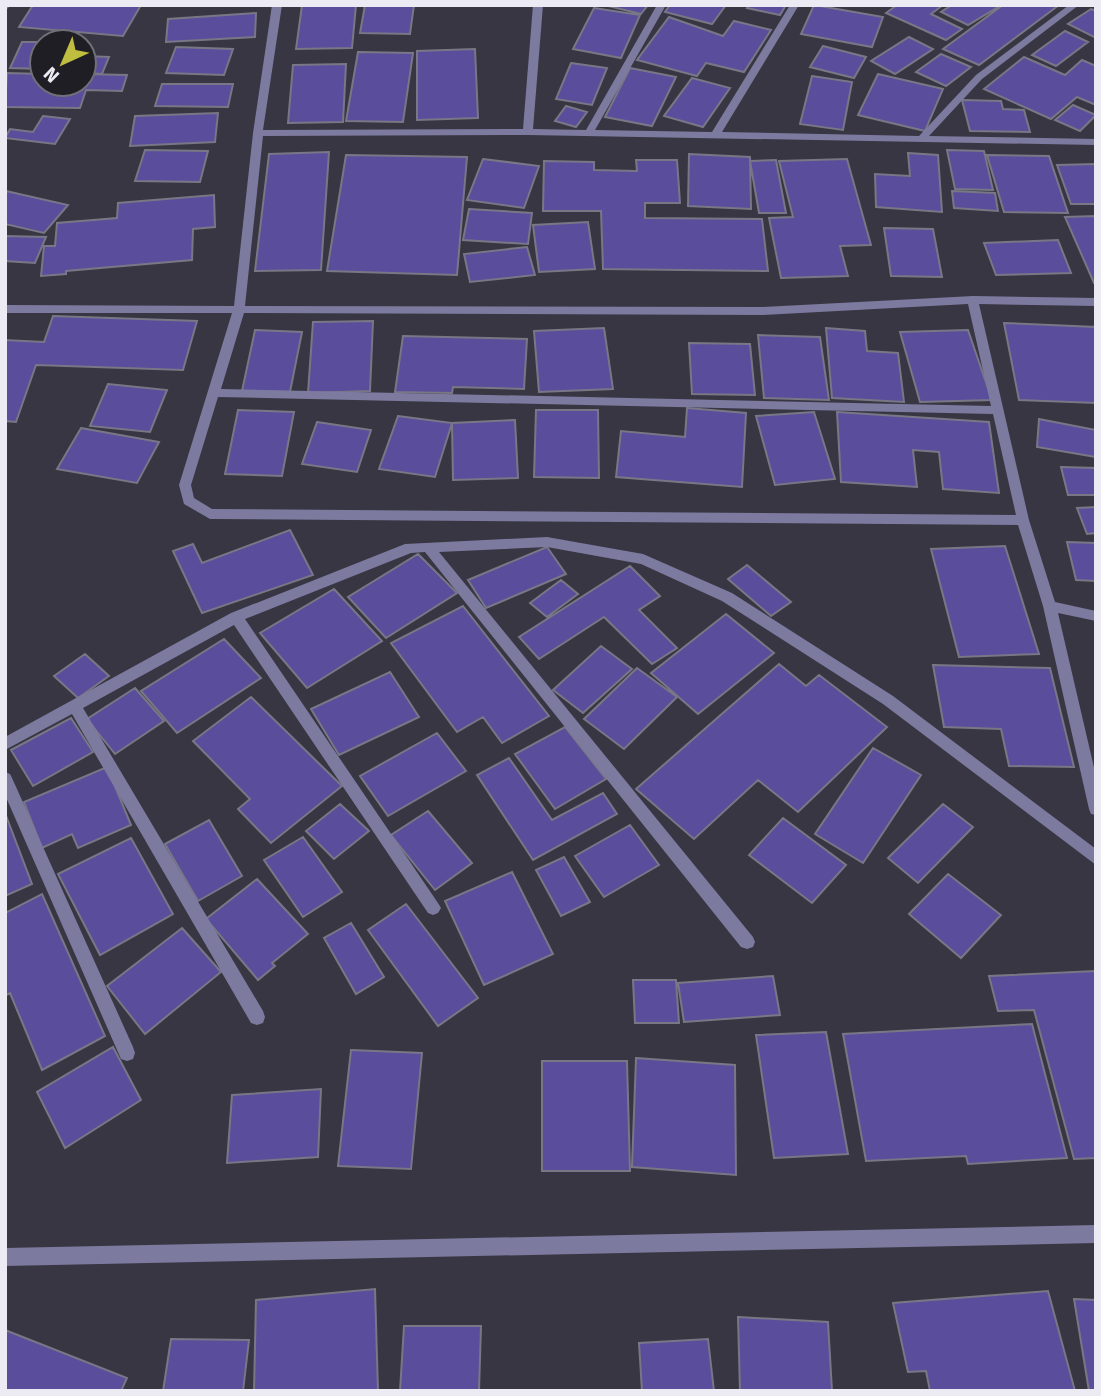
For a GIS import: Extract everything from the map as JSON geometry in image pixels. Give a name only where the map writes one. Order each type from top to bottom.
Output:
[{"type":"street","points":[[277,5],[257,133],[239,310],[185,485],[188,501],[210,514],[1023,520]]},
{"type":"street","points":[[528,132],[538,5]]},
{"type":"street","points":[[590,131],[662,5]]},
{"type":"street","points":[[714,137],[795,5]]},
{"type":"street","points":[[923,137],[979,77],[1075,5]]},
{"type":"street","points":[[257,133],[590,131],[714,137],[923,137],[1096,142]]},
{"type":"street","points":[[974,300],[1023,520],[1050,606],[1096,809]]},
{"type":"street","points":[[5,309],[763,311],[974,300],[1096,302]]},
{"type":"street","points":[[213,393],[998,410]]},
{"type":"street","points":[[5,744],[236,617],[410,548],[547,541],[643,559],[727,597],[888,700],[1096,858]]},
{"type":"street","points":[[428,547],[747,942]]},
{"type":"street","points":[[1050,606],[1096,616]]},
{"type":"street","points":[[236,617],[433,908]]},
{"type":"street","points":[[75,707],[257,1017]]},
{"type":"street","points":[[5,778],[127,1053]]},
{"type":"street","points":[[5,1257],[1096,1234]]},
{"type":"building","points":[[33,5],[141,5],[123,36],[98,34],[98,28],[19,27]]},
{"type":"building","points":[[302,5],[356,5],[352,48],[296,49]]},
{"type":"building","points":[[365,5],[414,5],[410,34],[360,33]]},
{"type":"building","points":[[604,5],[648,5],[641,14]]},
{"type":"building","points":[[670,5],[726,5],[712,24],[665,12]]},
{"type":"building","points":[[749,5],[786,5],[780,15],[747,8]]},
{"type":"building","points":[[814,5],[883,17],[872,47],[801,34]]},
{"type":"building","points":[[897,5],[943,5],[931,14],[962,29],[946,40],[886,13]]},
{"type":"building","points":[[952,5],[998,7],[968,25],[941,12]]},
{"type":"building","points":[[1003,5],[1059,5],[979,65],[943,49]]},
{"type":"building","points":[[594,8],[640,15],[621,58],[573,49]]},
{"type":"building","points":[[1091,9],[1096,11],[1096,38],[1068,24]]},
{"type":"building","points":[[256,13],[255,37],[166,42],[168,19]]},
{"type":"building","points":[[669,17],[723,36],[734,21],[771,30],[744,72],[706,63],[697,76],[637,60]]},
{"type":"building","points":[[1065,31],[1088,42],[1056,66],[1032,55]]},
{"type":"building","points":[[909,37],[933,49],[895,74],[871,61]]},
{"type":"building","points":[[22,42],[28,42],[28,69],[10,68]]},
{"type":"building","points":[[823,46],[866,57],[854,78],[810,67]]},
{"type":"building","points":[[176,47],[233,49],[224,75],[166,73]]},
{"type":"building","points":[[475,49],[478,118],[417,120],[417,51]]},
{"type":"building","points":[[358,52],[413,53],[403,122],[346,121]]},
{"type":"building","points":[[941,54],[971,67],[946,86],[916,72]]},
{"type":"building","points":[[98,57],[109,57],[102,74],[98,74]]},
{"type":"building","points":[[1024,57],[1065,75],[1082,60],[1096,66],[1096,105],[1077,97],[1051,119],[984,89]]},
{"type":"building","points":[[571,63],[607,68],[592,105],[556,99]]},
{"type":"building","points":[[346,64],[343,122],[288,123],[293,65]]},
{"type":"building","points":[[630,68],[676,77],[652,126],[605,117]]},
{"type":"building","points":[[7,73],[28,74],[28,98],[83,98],[80,108],[5,107]]},
{"type":"building","points":[[98,74],[127,75],[122,91],[98,90]]},
{"type":"building","points":[[878,74],[943,89],[925,131],[858,115]]},
{"type":"building","points":[[812,76],[852,82],[843,130],[800,124]]},
{"type":"building","points":[[692,78],[730,88],[703,127],[664,116]]},
{"type":"building","points":[[162,84],[233,84],[228,107],[155,106]]},
{"type":"building","points":[[962,100],[1001,101],[1003,109],[1024,110],[1030,132],[970,131]]},
{"type":"building","points":[[1073,105],[1096,115],[1080,131],[1055,120]]},
{"type":"building","points":[[566,106],[587,112],[576,127],[555,121]]},
{"type":"building","points":[[218,113],[215,142],[130,146],[135,116]]},
{"type":"building","points":[[43,116],[70,119],[55,144],[5,138],[10,129],[33,132]]},
{"type":"building","points":[[145,150],[208,151],[200,182],[135,181]]},
{"type":"building","points":[[947,150],[984,151],[993,190],[955,189]]},
{"type":"building","points":[[329,152],[321,270],[255,271],[269,154]]},
{"type":"building","points":[[908,153],[938,155],[942,212],[876,207],[875,174],[910,176]]},
{"type":"building","points":[[689,154],[750,157],[751,209],[688,206]]},
{"type":"building","points":[[346,155],[467,157],[457,275],[327,271]]},
{"type":"building","points":[[987,155],[1049,156],[1068,213],[1004,212]]},
{"type":"building","points":[[483,159],[539,166],[524,208],[467,200]]},
{"type":"building","points":[[847,159],[871,245],[840,246],[848,276],[781,278],[769,218],[793,217],[779,161]]},
{"type":"building","points":[[636,160],[677,160],[680,203],[645,203],[645,218],[762,219],[768,271],[603,269],[601,211],[543,211],[544,161],[594,162],[594,170],[637,171]]},
{"type":"building","points":[[776,160],[786,213],[759,213],[750,161]]},
{"type":"building","points":[[1096,164],[1096,204],[1071,204],[1057,165]]},
{"type":"building","points":[[6,191],[68,205],[44,233],[5,224]]},
{"type":"building","points":[[952,191],[995,193],[998,211],[954,208]]},
{"type":"building","points":[[214,195],[215,227],[193,229],[192,260],[66,271],[66,274],[41,276],[44,246],[55,246],[57,223],[117,218],[118,203]]},
{"type":"building","points":[[469,209],[532,213],[528,244],[463,240]]},
{"type":"building","points":[[1096,216],[1096,283],[1094,283],[1065,217]]},
{"type":"building","points":[[588,222],[595,269],[539,272],[533,225]]},
{"type":"building","points":[[884,228],[933,229],[942,277],[891,276]]},
{"type":"building","points":[[5,236],[46,237],[35,263],[5,261]]},
{"type":"building","points":[[1058,240],[1071,273],[996,275],[984,243]]},
{"type":"building","points":[[527,247],[535,275],[470,282],[464,254]]},
{"type":"building","points":[[53,316],[197,321],[183,370],[36,365],[16,422],[5,421],[5,340],[44,342]]},
{"type":"building","points":[[373,321],[370,391],[308,393],[313,322]]},
{"type":"building","points":[[1004,323],[1096,327],[1096,403],[1019,400]]},
{"type":"building","points":[[604,328],[613,389],[539,392],[534,331]]},
{"type":"building","points":[[826,328],[865,331],[867,351],[898,353],[904,402],[832,398]]},
{"type":"building","points":[[255,330],[302,332],[290,392],[242,391]]},
{"type":"building","points":[[968,330],[992,400],[920,402],[900,332]]},
{"type":"building","points":[[758,335],[820,337],[829,400],[764,398]]},
{"type":"building","points":[[403,336],[527,339],[524,389],[453,387],[452,393],[395,392]]},
{"type":"building","points":[[689,343],[750,344],[755,395],[692,394]]},
{"type":"building","points":[[108,384],[167,390],[150,432],[90,426]]},
{"type":"building","points":[[687,408],[746,413],[742,487],[616,477],[621,431],[685,437]]},
{"type":"building","points":[[238,410],[294,412],[282,476],[225,474]]},
{"type":"building","points":[[536,410],[598,410],[599,478],[534,477]]},
{"type":"building","points":[[814,412],[835,479],[775,485],[756,416]]},
{"type":"building","points":[[837,412],[989,422],[999,493],[943,489],[939,452],[913,450],[917,487],[841,482]]},
{"type":"building","points":[[398,416],[452,423],[435,477],[379,469]]},
{"type":"building","points":[[1039,419],[1096,430],[1096,457],[1037,447]]},
{"type":"building","points":[[515,420],[518,478],[453,480],[452,423]]},
{"type":"building","points":[[317,422],[371,430],[357,472],[302,464]]},
{"type":"building","points":[[81,428],[159,442],[137,483],[57,469]]},
{"type":"building","points":[[1061,467],[1096,468],[1096,495],[1068,495]]},
{"type":"building","points":[[1096,507],[1096,533],[1087,534],[1077,508]]},
{"type":"building","points":[[290,530],[313,575],[202,613],[173,551],[193,544],[202,563]]},
{"type":"building","points":[[1067,542],[1096,543],[1096,581],[1076,580]]},
{"type":"building","points":[[1005,546],[1039,654],[959,657],[931,549]]},
{"type":"building","points":[[547,547],[566,574],[486,608],[468,580]]},
{"type":"building","points":[[418,554],[457,593],[386,638],[348,597]]},
{"type":"building","points":[[747,565],[791,602],[771,616],[728,579]]},
{"type":"building","points":[[630,566],[660,596],[639,610],[677,648],[652,664],[604,617],[539,659],[519,637]]},
{"type":"building","points":[[561,580],[578,594],[547,617],[530,603]]},
{"type":"building","points":[[334,589],[382,641],[307,688],[260,633]]},
{"type":"building","points":[[463,606],[549,716],[502,743],[483,717],[457,732],[391,643]]},
{"type":"building","points":[[726,614],[774,653],[698,714],[651,673]]},
{"type":"building","points":[[224,639],[261,678],[177,733],[141,691]]},
{"type":"building","points":[[601,646],[632,669],[583,713],[553,690]]},
{"type":"building","points":[[85,654],[109,676],[78,698],[54,676]]},
{"type":"building","points":[[779,664],[806,686],[819,675],[887,727],[798,812],[758,780],[694,839],[636,789]]},
{"type":"building","points":[[933,665],[1050,668],[1074,767],[1009,766],[1001,729],[944,727]]},
{"type":"building","points":[[637,668],[677,697],[624,749],[584,719]]},
{"type":"building","points":[[390,672],[419,717],[339,755],[311,709]]},
{"type":"building","points":[[135,688],[164,721],[115,754],[87,719]]},
{"type":"building","points":[[251,697],[342,786],[271,843],[238,809],[250,799],[193,741]]},
{"type":"building","points":[[71,718],[93,752],[33,786],[11,750]]},
{"type":"building","points":[[565,727],[606,779],[555,809],[515,754]]},
{"type":"building","points":[[437,733],[466,771],[388,816],[360,776]]},
{"type":"building","points":[[873,748],[921,775],[863,863],[815,834]]},
{"type":"building","points":[[509,758],[552,820],[603,793],[617,814],[533,860],[477,775]]},
{"type":"building","points":[[107,767],[131,825],[78,848],[72,834],[42,848],[24,802]]},
{"type":"building","points":[[340,804],[369,831],[334,859],[306,831]]},
{"type":"building","points":[[943,804],[973,827],[918,883],[888,858]]},
{"type":"building","points":[[428,811],[472,863],[435,890],[391,835]]},
{"type":"building","points":[[5,813],[32,884],[5,896]]},
{"type":"building","points":[[783,818],[846,865],[812,903],[749,855]]},
{"type":"building","points":[[209,820],[242,876],[198,901],[165,844]]},
{"type":"building","points":[[630,825],[659,865],[604,897],[575,856]]},
{"type":"building","points":[[303,837],[342,892],[303,917],[264,860]]},
{"type":"building","points":[[131,838],[173,914],[100,955],[58,874]]},
{"type":"building","points":[[564,857],[590,902],[561,916],[536,870]]},
{"type":"building","points":[[512,872],[553,954],[484,985],[445,901]]},
{"type":"building","points":[[948,874],[1001,915],[961,958],[909,914]]},
{"type":"building","points":[[257,879],[308,934],[272,963],[275,966],[258,980],[206,919]]},
{"type":"building","points":[[42,894],[105,1036],[42,1070],[10,993],[5,996],[5,913]]},
{"type":"building","points":[[406,904],[478,998],[438,1026],[368,930]]},
{"type":"building","points":[[351,923],[384,977],[356,994],[324,938]]},
{"type":"building","points":[[182,928],[221,972],[145,1034],[107,986]]},
{"type":"building","points":[[1095,971],[1096,1158],[1074,1159],[1034,1010],[998,1011],[989,976]]},
{"type":"building","points":[[773,976],[780,1015],[684,1022],[678,983]]},
{"type":"building","points":[[633,980],[676,980],[679,1023],[635,1023]]},
{"type":"building","points":[[1032,1024],[1067,1158],[968,1164],[966,1156],[866,1161],[843,1034]]},
{"type":"building","points":[[826,1032],[848,1154],[774,1158],[756,1035]]},
{"type":"building","points":[[113,1047],[141,1100],[65,1148],[37,1092]]},
{"type":"building","points":[[351,1050],[422,1053],[411,1169],[338,1166]]},
{"type":"building","points":[[636,1058],[735,1065],[736,1175],[632,1167]]},
{"type":"building","points":[[542,1061],[627,1061],[630,1171],[542,1171]]},
{"type":"building","points":[[321,1089],[318,1157],[227,1163],[232,1095]]},
{"type":"building","points":[[375,1289],[378,1391],[254,1391],[256,1300]]},
{"type":"building","points":[[1048,1291],[1075,1391],[930,1391],[926,1371],[908,1372],[893,1303]]},
{"type":"building","points":[[1074,1299],[1096,1300],[1096,1391],[1089,1391]]},
{"type":"building","points":[[738,1317],[828,1322],[832,1391],[740,1391]]},
{"type":"building","points":[[404,1326],[481,1326],[479,1391],[400,1391]]},
{"type":"building","points":[[5,1330],[127,1378],[121,1391],[5,1391]]},
{"type":"building","points":[[171,1339],[249,1340],[243,1391],[163,1391]]},
{"type":"building","points":[[708,1339],[714,1391],[642,1391],[639,1343]]}]
